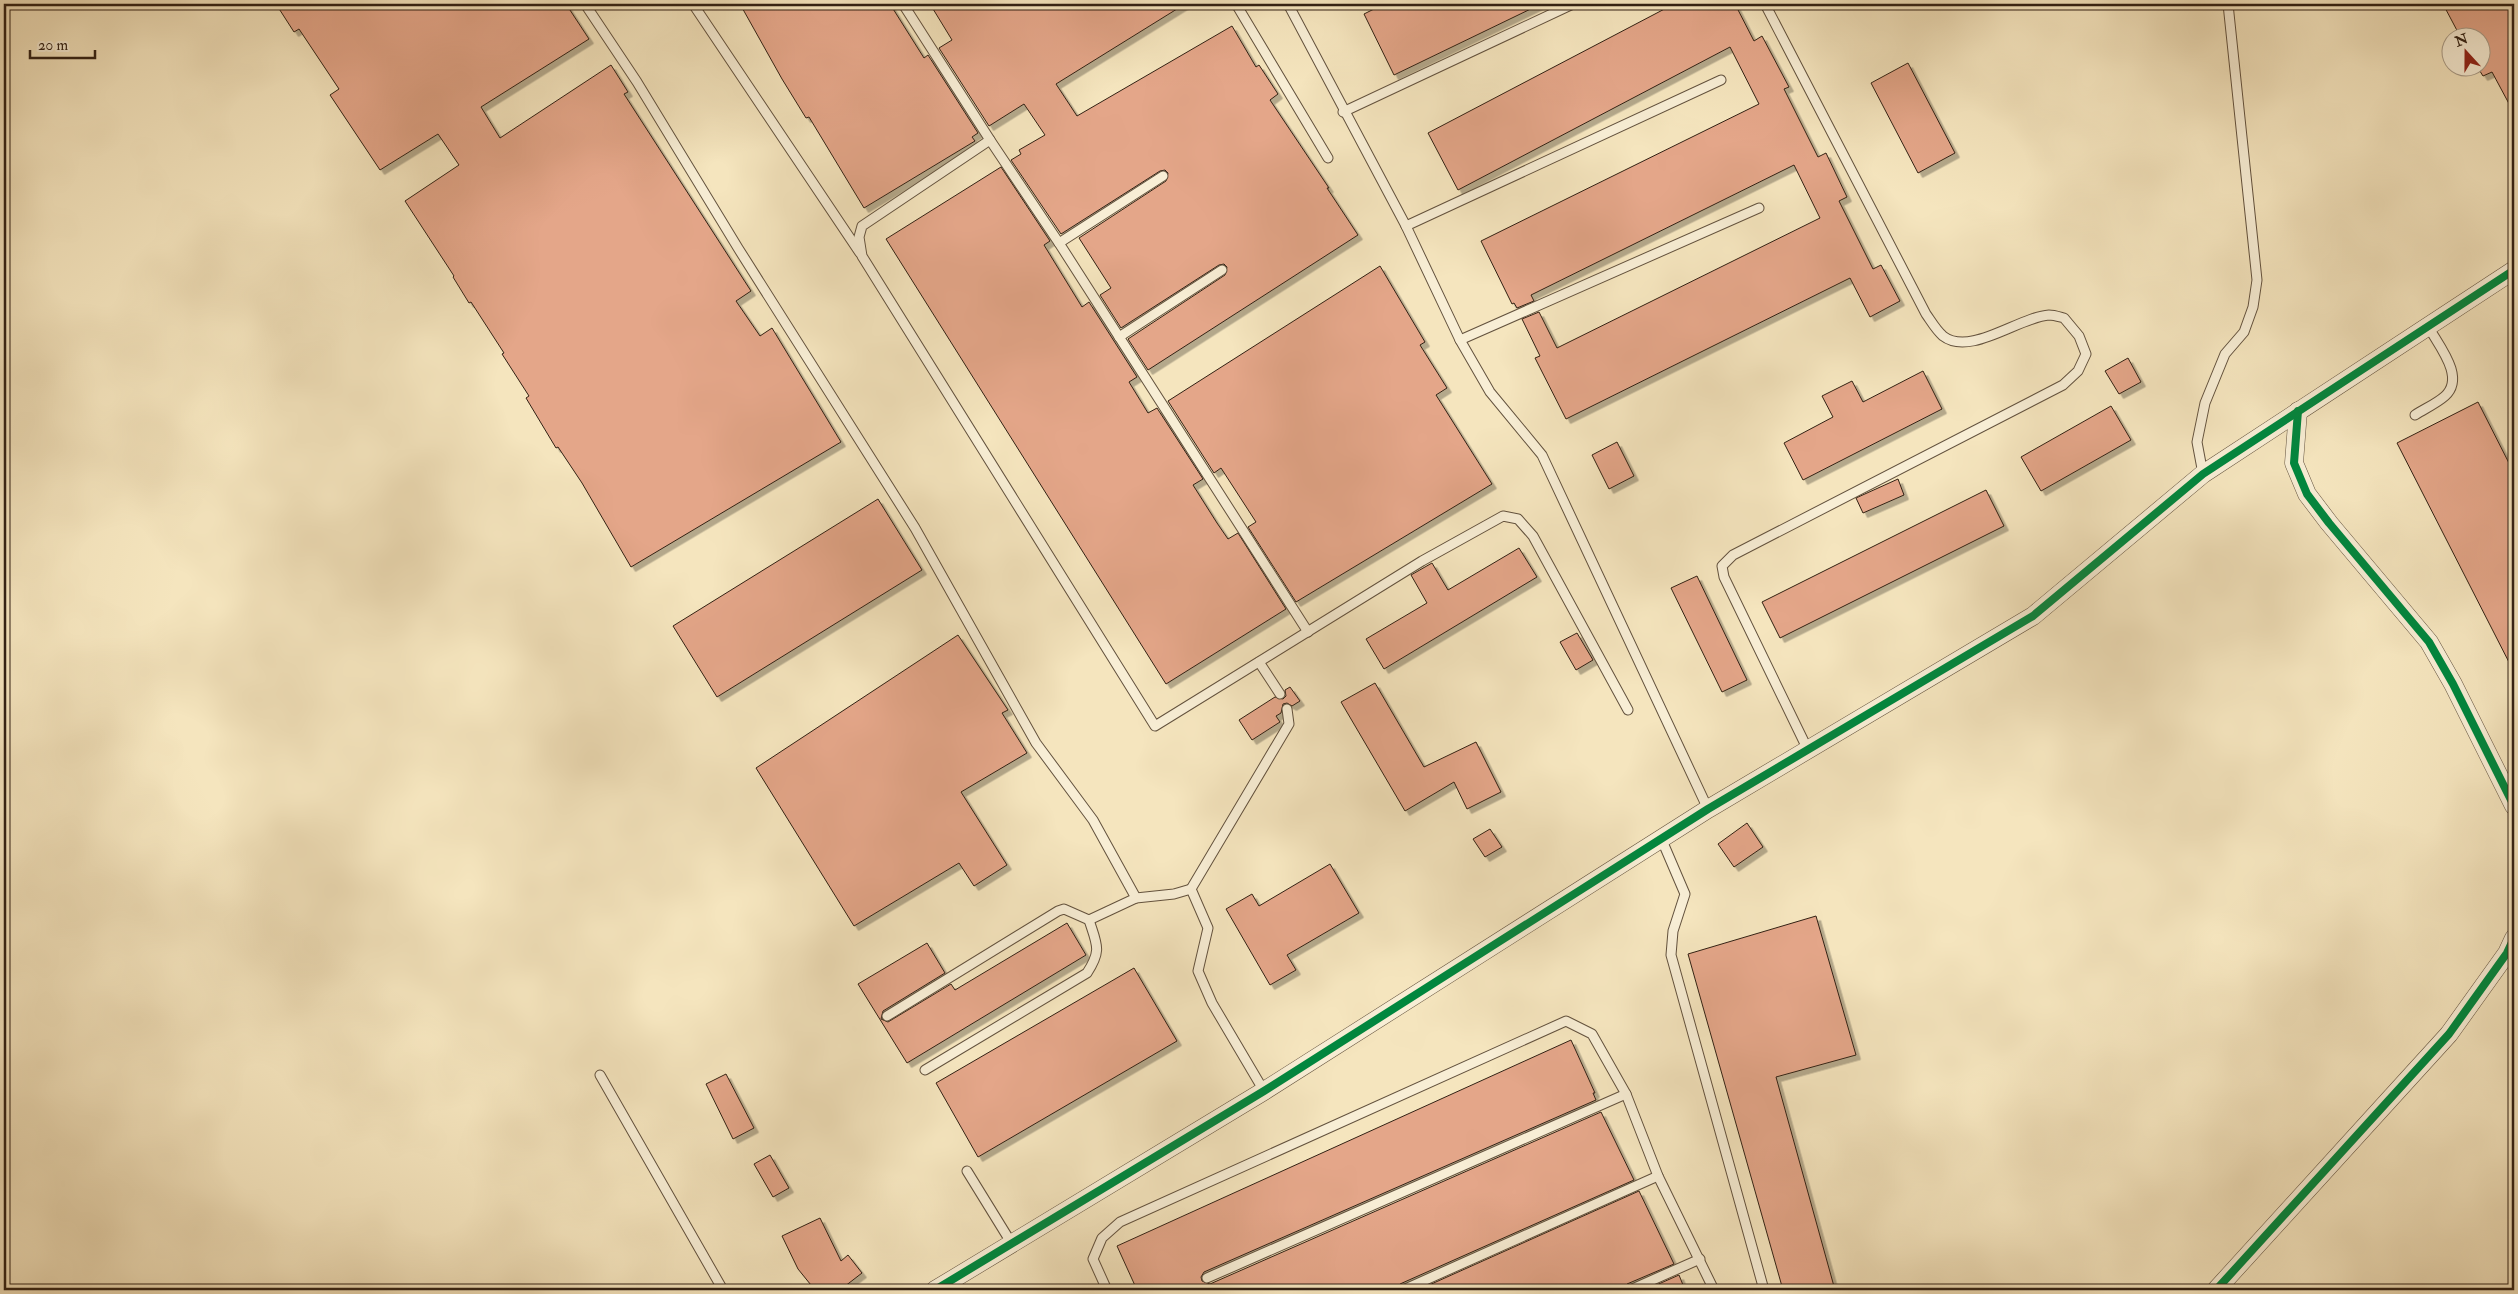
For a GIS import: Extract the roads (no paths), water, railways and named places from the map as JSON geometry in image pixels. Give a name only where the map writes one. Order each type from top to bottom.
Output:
[{"type":"street","points":[[935,1290],[1264,1091],[1661,838],[1807,748],[2033,616],[2203,474],[2514,270]]},
{"type":"street","points":[[2298,411],[2294,463],[2307,494],[2328,523],[2429,642],[2454,684],[2514,806]]},
{"type":"street","points":[[2216,1290],[2449,1034],[2507,953],[2514,938]]},
{"type":"lane","points":[[585,4],[637,82],[743,256],[915,528],[1036,743],[1093,820],[1136,898]]},
{"type":"lane","points":[[693,4],[862,256],[1155,726],[1422,561],[1503,516],[1518,519],[1533,536],[1628,710]]},
{"type":"lane","points":[[903,4],[1059,243],[1308,632]]},
{"type":"lane","points":[[1236,4],[1328,158]]},
{"type":"lane","points":[[1288,4],[1406,226],[1460,340],[1490,392],[1542,455],[1569,508],[1708,809]]},
{"type":"lane","points":[[1344,112],[1573,4]]},
{"type":"lane","points":[[1765,4],[1926,314],[1943,336],[1958,342],[1982,338],[2026,321],[2049,315],[2064,318],[2079,336],[2086,354],[2078,370],[2063,385],[1732,555],[1722,566],[1724,578],[1807,748]]},
{"type":"lane","points":[[2203,474],[2197,442],[2206,403],[2224,354],[2244,332],[2253,307],[2257,280],[2228,4]]},
{"type":"lane","points":[[1406,226],[1721,80]]},
{"type":"lane","points":[[862,256],[859,237],[862,226],[990,140]]},
{"type":"lane","points":[[1059,243],[1163,176]]},
{"type":"lane","points":[[1460,340],[1759,208]]},
{"type":"lane","points":[[1119,337],[1222,270]]},
{"type":"lane","points":[[2415,415],[2445,396],[2453,384],[2452,371],[2428,326]]},
{"type":"lane","points":[[1259,662],[1280,694]]},
{"type":"lane","points":[[1089,920],[1136,898],[1174,894],[1191,889],[1289,724],[1287,709]]},
{"type":"lane","points":[[1661,838],[1685,894],[1673,931],[1671,955],[1764,1290]]},
{"type":"lane","points":[[1191,889],[1208,928],[1198,970],[1212,1003],[1264,1091]]},
{"type":"lane","points":[[886,1016],[1058,911],[1064,909],[1089,920],[1098,947],[1097,958],[1087,973],[925,1070]]},
{"type":"lane","points":[[1107,1290],[1093,1259],[1102,1238],[1120,1222],[1566,1021],[1592,1034],[1626,1094],[1658,1176],[1714,1290]]},
{"type":"lane","points":[[600,1075],[723,1290]]},
{"type":"lane","points":[[1207,1278],[1626,1094]]},
{"type":"lane","points":[[967,1171],[1012,1244]]},
{"type":"lane","points":[[1403,1290],[1658,1176]]},
{"type":"lane","points":[[1630,1290],[1700,1259]]}]
